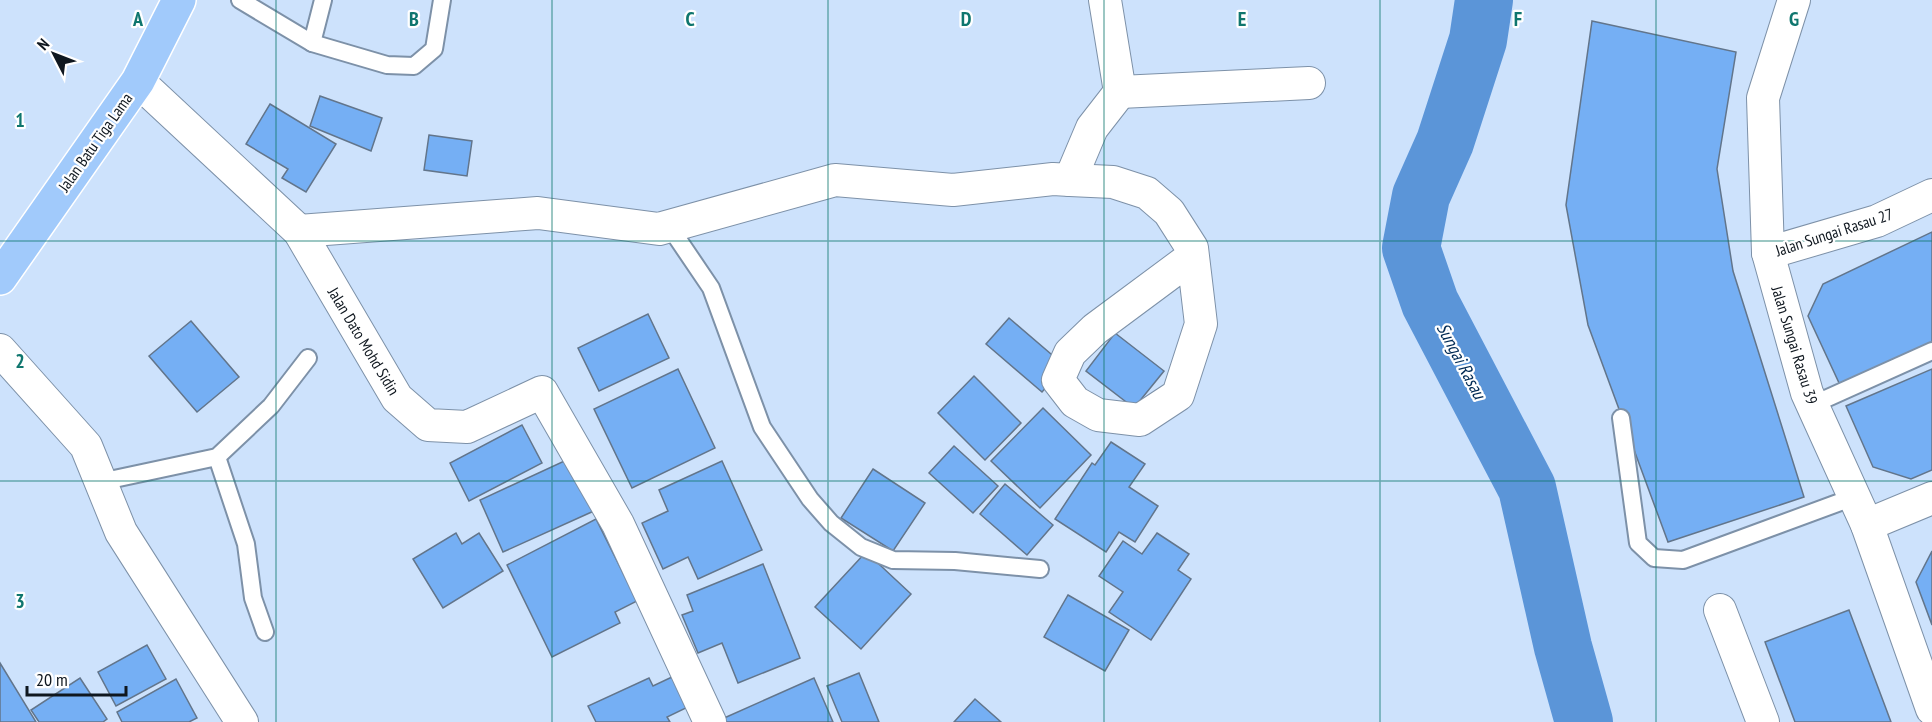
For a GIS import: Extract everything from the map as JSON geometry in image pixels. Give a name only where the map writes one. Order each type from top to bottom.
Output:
[{"type":"main road","name":"Jalan Batu Tiga Lama","points":[[0,278],[138,81],[179,0]]},
{"type":"street","points":[[1070,180],[1092,128],[1120,92],[1105,0]]},
{"type":"street","name":"Jalan Sungai Rasau 39","points":[[1794,0],[1763,98],[1768,253],[1812,405],[1867,525],[1932,709]]},
{"type":"street","name":"Jalan Dato Mohd Sidin","points":[[138,81],[299,231],[397,398],[428,426],[467,427],[542,392],[618,524],[710,722]]},
{"type":"street","points":[[1120,92],[1309,83]]},
{"type":"street","points":[[299,231],[538,213],[659,229],[835,180],[953,190],[1053,179],[1113,182],[1147,193],[1169,212],[1192,248],[1201,324],[1178,395],[1140,420],[1098,415],[1075,402],[1058,380],[1070,353],[1095,329],[1192,257]]},
{"type":"street","name":"Jalan Sungai Rasau 27","points":[[1768,253],[1877,221],[1932,195]]},
{"type":"street","points":[[0,350],[86,446],[121,532],[242,722]]},
{"type":"street","points":[[1867,525],[1932,498]]},
{"type":"street","points":[[1720,610],[1763,722]]},
{"type":"lane","points":[[240,0],[312,43],[387,65],[414,66],[434,49],[442,0]]},
{"type":"lane","points":[[312,43],[323,0]]},
{"type":"lane","points":[[669,226],[711,288],[762,426],[810,499],[831,524],[861,547],[892,560],[955,561],[1040,568]]},
{"type":"lane","points":[[1812,405],[1932,351]]},
{"type":"lane","points":[[100,482],[217,457],[271,406],[308,358]]},
{"type":"lane","points":[[1621,418],[1638,543],[1654,558],[1683,560],[1854,497]]},
{"type":"lane","points":[[217,457],[246,544],[253,597],[265,632]]},
{"type":"building","points":[[1592,21],[1736,52],[1717,169],[1733,271],[1804,497],[1668,542],[1588,325],[1566,205]]},
{"type":"building","points":[[320,96],[382,118],[371,151],[310,126]]},
{"type":"building","points":[[270,104],[336,144],[306,192],[282,178],[288,169],[246,144]]},
{"type":"building","points":[[429,135],[472,141],[467,176],[424,170]]},
{"type":"building","points":[[1932,232],[1932,342],[1840,385],[1808,316],[1823,284]]},
{"type":"building","points":[[648,314],[669,358],[599,391],[578,348]]},
{"type":"building","points":[[1009,318],[1065,366],[1042,392],[986,344]]},
{"type":"building","points":[[191,321],[239,377],[197,412],[149,356]]},
{"type":"building","points":[[1115,333],[1164,371],[1134,408],[1086,371]]},
{"type":"building","points":[[678,369],[715,448],[632,488],[594,409]]},
{"type":"building","points":[[1932,369],[1932,470],[1911,479],[1873,467],[1846,406]]},
{"type":"building","points":[[974,376],[1021,423],[985,460],[938,413]]},
{"type":"building","points":[[1043,408],[1091,455],[1040,508],[991,461]]},
{"type":"building","points":[[522,425],[542,463],[469,501],[450,463]]},
{"type":"building","points":[[1111,442],[1145,464],[1129,487],[1158,506],[1135,542],[1119,532],[1106,552],[1055,519],[1092,463],[1095,465]]},
{"type":"building","points":[[954,446],[998,486],[973,513],[929,473]]},
{"type":"building","points":[[573,457],[596,510],[503,552],[480,500]]},
{"type":"building","points":[[722,461],[762,550],[698,579],[688,557],[663,569],[642,523],[668,511],[659,490]]},
{"type":"building","points":[[873,469],[925,503],[893,551],[841,518]]},
{"type":"building","points":[[1005,484],[1053,525],[1027,555],[980,514]]},
{"type":"building","points":[[596,519],[637,601],[615,612],[620,623],[552,657],[507,565]]},
{"type":"building","points":[[456,533],[462,544],[479,533],[503,571],[443,608],[413,559]]},
{"type":"building","points":[[1157,533],[1189,554],[1178,570],[1191,579],[1151,640],[1109,612],[1123,592],[1099,576],[1123,541],[1142,554]]},
{"type":"building","points":[[1932,551],[1932,625],[1916,582]]},
{"type":"building","points":[[866,552],[911,594],[861,649],[815,607]]},
{"type":"building","points":[[763,564],[800,658],[738,683],[722,643],[698,653],[682,615],[693,611],[687,595]]},
{"type":"building","points":[[1068,595],[1129,630],[1105,671],[1044,637]]},
{"type":"building","points":[[1849,610],[1891,722],[1795,722],[1765,642]]},
{"type":"building","points":[[147,645],[166,679],[116,706],[98,672]]},
{"type":"building","points":[[0,663],[36,722],[0,722]]},
{"type":"building","points":[[859,673],[879,722],[842,722],[827,686]]},
{"type":"building","points":[[674,676],[688,707],[667,717],[670,722],[596,722],[588,706],[649,678],[653,686]]},
{"type":"building","points":[[80,678],[107,719],[103,722],[39,722],[31,710]]},
{"type":"building","points":[[814,678],[833,722],[723,722],[722,719]]},
{"type":"building","points":[[176,679],[197,718],[189,722],[122,722],[117,712]]},
{"type":"building","points":[[975,699],[1001,722],[954,722]]},
{"type":"waterway","name":"Sungai Rasau","points":[[1484,0],[1478,40],[1445,142],[1421,196],[1411,248],[1430,303],[1527,488],[1563,647],[1584,722]]}]
